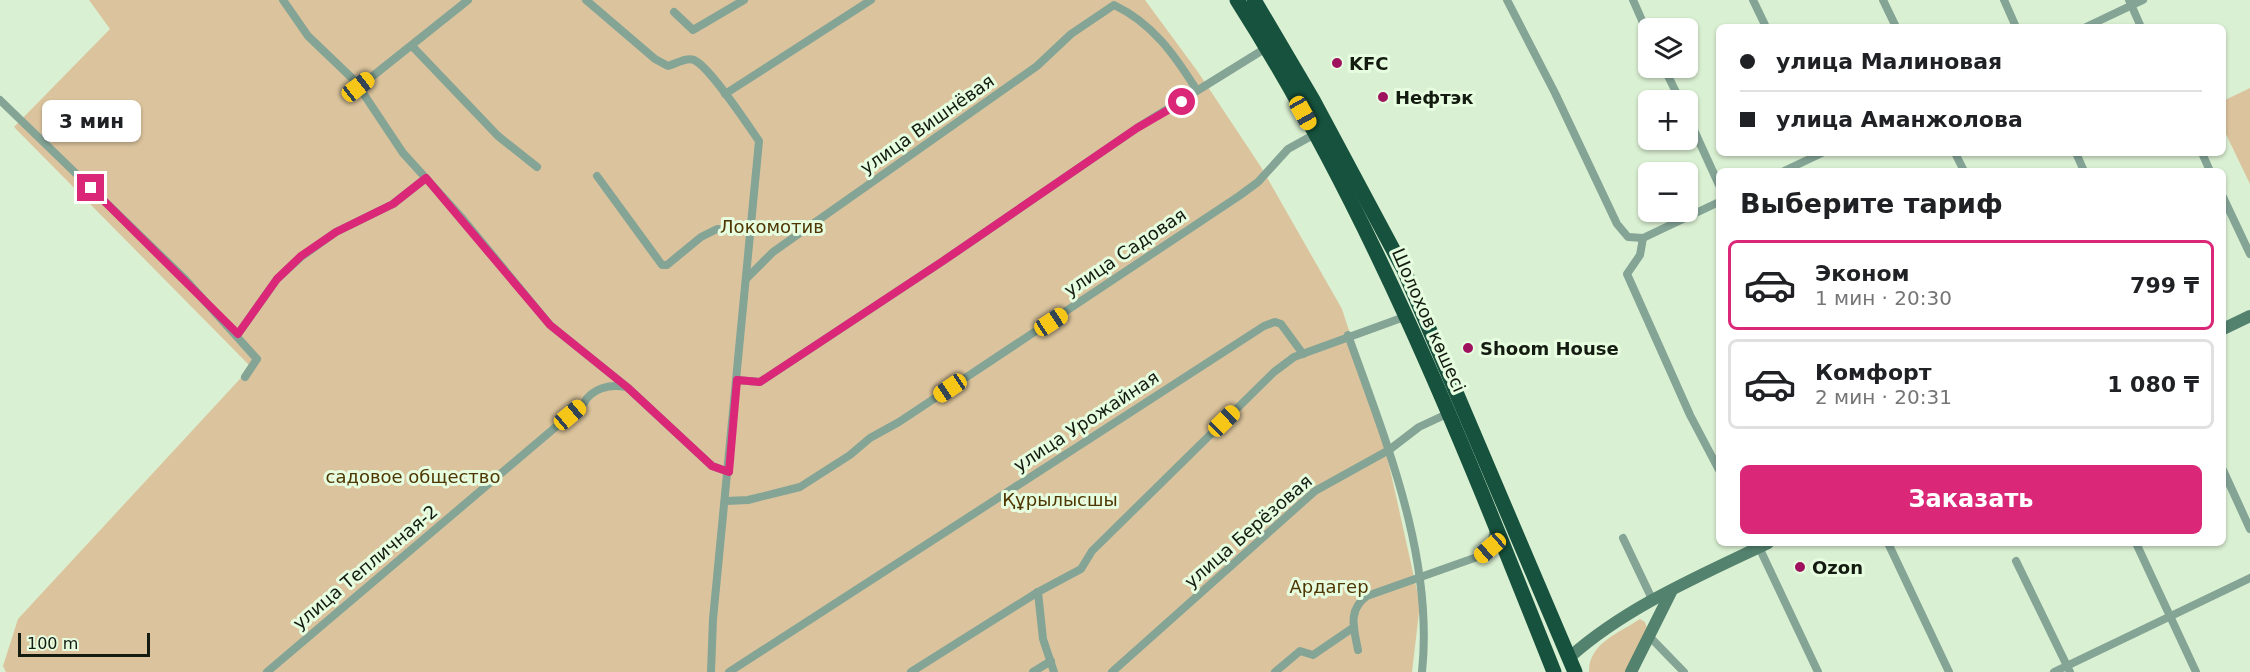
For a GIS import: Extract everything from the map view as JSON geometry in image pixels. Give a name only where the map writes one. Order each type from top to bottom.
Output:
[{"type":"highway","name":"Шолохов көшесі","points":[[1237,0],[1315,134],[1369,234],[1449,413],[1553,671]]},
{"type":"highway","name":"Шолохов көшесі","points":[[1254,0],[1329,129],[1404,270],[1575,672]]},
{"type":"highway","points":[[1553,671],[1570,657]]},
{"type":"street","points":[[282,0],[308,36],[358,87],[403,153],[550,325],[627,387],[712,466],[729,472]]},
{"type":"street","points":[[358,87],[468,0]]},
{"type":"street","points":[[586,0],[655,59],[668,66],[688,59],[695,60],[759,141],[729,472],[713,619],[711,672]]},
{"type":"street","points":[[674,12],[693,30],[744,0]]},
{"type":"street","points":[[724,94],[871,0]]},
{"type":"street","points":[[1507,0],[1555,93],[1617,224],[1628,237],[1643,238],[1716,203]]},
{"type":"street","points":[[1633,0],[1641,18]]},
{"type":"street","points":[[1753,0],[1765,24]]},
{"type":"street","points":[[1883,0],[1895,24]]},
{"type":"street","points":[[2004,0],[2015,24]]},
{"type":"street","points":[[2092,24],[2130,3],[2143,0]]},
{"type":"street","points":[[2130,3],[2140,24]]},
{"type":"street","name":"улица Вишнёвая","points":[[747,278],[773,252],[1037,66],[1071,34],[1114,5],[1127,12],[1173,52],[1196,89]]},
{"type":"street","points":[[412,46],[498,136],[537,168]]},
{"type":"street","points":[[737,380],[760,382],[943,261],[1137,128],[1182,102],[1196,89],[1266,48]]},
{"type":"street","points":[[0,100],[184,278],[238,334],[257,359],[245,377]]},
{"type":"street","name":"улица Садовая","points":[[726,501],[748,500],[800,487],[850,455],[870,438],[899,422],[1239,196],[1258,182],[1288,149],[1315,134]]},
{"type":"street","points":[[1698,139],[1716,178]]},
{"type":"street","points":[[1790,168],[1816,156]]},
{"type":"street","points":[[597,176],[662,265],[667,265],[701,237],[717,229],[751,231]]},
{"type":"street","points":[[238,334],[277,279],[301,256],[336,232],[393,204],[426,178]]},
{"type":"street","points":[[2226,203],[2250,254]]},
{"type":"street","points":[[1643,238],[1640,255],[1627,274],[1690,415],[1716,464]]},
{"type":"street","points":[[911,672],[1038,592],[1081,569],[1092,551],[1274,372],[1294,357],[1407,316]]},
{"type":"street","points":[[2226,327],[2250,316]]},
{"type":"street","name":"улица Урожайная","points":[[729,672],[1264,326],[1275,322],[1281,324],[1303,354]]},
{"type":"street","points":[[1348,336],[1389,450],[1405,512],[1419,579],[1426,633],[1422,672]]},
{"type":"street","name":"улица Тепличная-2","points":[[267,672],[584,403],[589,395],[612,385],[627,387]]},
{"type":"street","name":"улица Берёзовая","points":[[1112,672],[1315,491],[1389,450],[1419,427],[1449,413]]},
{"type":"street","points":[[2226,477],[2250,529]]},
{"type":"street","points":[[1358,650],[1352,617],[1359,602],[1367,596],[1480,556],[1490,548],[1495,527]]},
{"type":"street","points":[[1623,538],[1653,601]]},
{"type":"street","points":[[1570,657],[1597,633],[1757,546]]},
{"type":"street","points":[[1762,546],[1818,672]]},
{"type":"street","points":[[1889,546],[1949,672]]},
{"type":"street","points":[[2137,546],[2196,672]]},
{"type":"street","points":[[2016,561],[2068,669]]},
{"type":"street","points":[[2054,672],[2068,669],[2169,616],[2250,578]]},
{"type":"street","points":[[1038,592],[1043,639],[1054,672]]},
{"type":"street","points":[[1631,672],[1671,592]]},
{"type":"street","points":[[1275,672],[1295,653],[1300,651],[1313,655],[1354,627]]},
{"type":"street","points":[[1648,635],[1684,672]]},
{"type":"street","points":[[1033,672],[1051,662]]},
{"type":"green space","points":[[89,0],[1145,0],[1198,72],[1261,167],[1342,309],[1382,433],[1420,604],[1412,672],[6,672],[3,666],[18,619],[251,367],[14,127],[110,29]]},
{"type":"green space","points":[[2250,88],[2250,184],[2226,134],[2226,100]]},
{"type":"green space","points":[[1640,619],[1645,622],[1647,628],[1627,672],[1589,672],[1590,662],[1599,647],[1606,640]]},
{"type":"place","name":"KFC","points":[[1337,63]]},
{"type":"place","name":"Нефтэк","points":[[1383,97]]},
{"type":"place","name":"Shoom House","points":[[1468,348]]},
{"type":"place","name":"Ozon","points":[[1800,567]]},
{"type":"route","points":[[91,188],[238,334],[257,304],[277,279],[301,256],[336,232],[393,204],[426,178],[550,325],[627,387],[712,466],[729,472],[737,380],[760,382],[863,315],[1137,128],[1182,102]]},
{"type":"park label","name":"Локомотив","points":[[772,226]]},
{"type":"park label","name":"садовое общество","points":[[413,476]]},
{"type":"park label","name":"Құрылысшы","points":[[1060,499]]},
{"type":"park label","name":"Ардагер","points":[[1329,586]]}]
